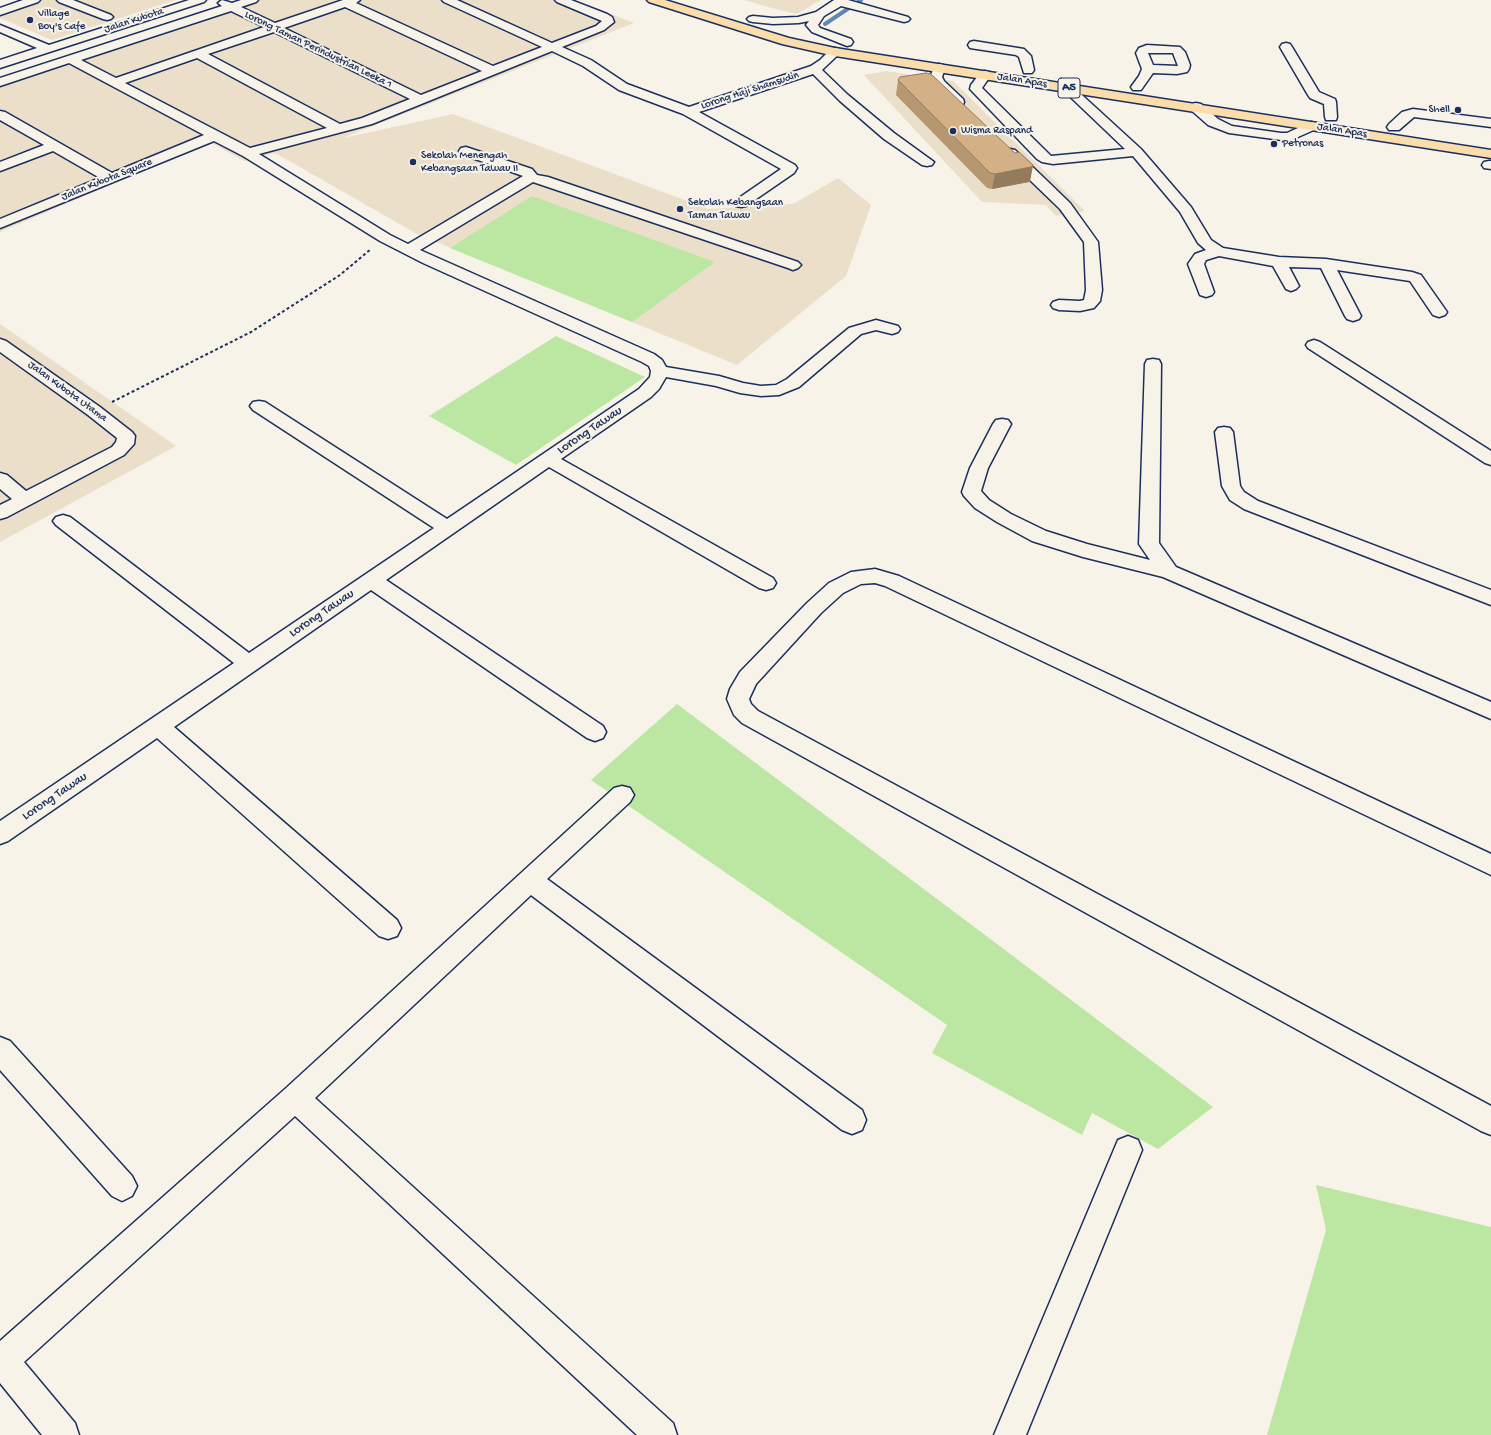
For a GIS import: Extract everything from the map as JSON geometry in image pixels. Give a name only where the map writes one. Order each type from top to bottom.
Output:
[{"type":"highway","name":"Jalan Apas","points":[[653,0],[786,41],[835,52],[1196,108]]},
{"type":"highway","name":"Jalan Apas","points":[[691,0],[794,32],[847,42],[1409,129]]},
{"type":"highway","name":"Jalan Apas","points":[[1311,126],[1490,161]]},
{"type":"street","points":[[0,12],[34,0]]},
{"type":"street","points":[[63,0],[107,17]]},
{"type":"street","name":"Jalan Kubota","points":[[0,64],[200,0]]},
{"type":"street","points":[[0,82],[70,59],[223,3],[252,0]]},
{"type":"street","name":"Lorong Haji Shamsudin","points":[[448,0],[553,46],[587,63],[623,88],[688,111],[815,69],[824,63],[835,52]]},
{"type":"street","points":[[248,153],[367,121],[592,31],[608,22],[608,19],[561,0]]},
{"type":"street","points":[[114,83],[350,2],[493,71]]},
{"type":"street","points":[[753,19],[789,22],[820,14],[843,2],[904,20]]},
{"type":"street","name":"Lorong Taman Perindustrian Leeka 1","points":[[223,3],[420,100]]},
{"type":"street","points":[[820,14],[812,26],[816,30],[847,42]]},
{"type":"street","points":[[0,28],[48,49]]},
{"type":"street","points":[[974,45],[1020,52],[1025,56],[1028,70]]},
{"type":"street","points":[[1286,47],[1314,95],[1330,102],[1331,118]]},
{"type":"street","points":[[198,54],[339,129]]},
{"type":"street","points":[[70,59],[248,153],[385,238],[648,358],[656,364],[659,371],[719,381],[740,388],[761,391],[779,390],[793,383],[855,331],[876,325],[892,329]]},
{"type":"street","points":[[938,68],[936,77],[939,83],[965,109]]},
{"type":"street","points":[[815,69],[844,98],[878,126],[927,162]]},
{"type":"street","points":[[1137,88],[1145,77],[1148,69]]},
{"type":"street","points":[[985,75],[977,85],[976,89],[1042,156],[1047,159],[1053,160],[1136,152]]},
{"type":"street","points":[[1067,88],[1136,152],[1186,210],[1205,243],[1218,251],[1279,262],[1326,264],[1397,273],[1416,278],[1439,312]]},
{"type":"street","points":[[1196,108],[1219,126],[1281,137],[1289,137],[1311,126]]},
{"type":"street","points":[[688,111],[790,168],[741,203]]},
{"type":"street","points":[[1394,127],[1407,115],[1413,113],[1491,123]]},
{"type":"street","points":[[1,116],[111,178]]},
{"type":"street","name":"Jalan Kubota Square","points":[[0,224],[214,136]]},
{"type":"street","points":[[998,141],[1065,206],[1091,242],[1094,290],[1092,301],[1088,304],[1080,306],[1059,305]]},
{"type":"street","points":[[0,167],[54,146]]},
{"type":"street","points":[[466,151],[527,172],[532,178]]},
{"type":"street","points":[[409,250],[523,181],[532,178],[543,180],[793,265]]},
{"type":"street","points":[[1206,292],[1196,264],[1200,257],[1218,251]]},
{"type":"street","points":[[1279,262],[1290,286]]},
{"type":"street","points":[[1326,264],[1353,316]]},
{"type":"street","name":"Jalan Kubota Utama","points":[[0,344],[94,411],[126,436],[126,444],[118,451],[25,500]]},
{"type":"street","points":[[1314,345],[1491,459]]},
{"type":"street","points":[[1153,364],[1150,544],[1169,572]]},
{"type":"street","name":"Lorong Tawau","points":[[0,834],[645,393],[653,385],[658,377],[659,371]]},
{"type":"street","points":[[259,406],[448,528]]},
{"type":"street","points":[[1002,424],[979,468],[971,492],[982,504],[1004,518],[1039,536],[1084,550],[1169,572],[1491,711]]},
{"type":"street","points":[[1224,432],[1231,486],[1237,496],[1252,505],[1491,598]]},
{"type":"street","points":[[548,459],[766,583]]},
{"type":"street","points":[[0,479],[25,500],[0,513]]},
{"type":"street","points":[[63,521],[248,664]]},
{"type":"street","points":[[1491,865],[892,581],[875,576],[858,577],[836,588],[748,678],[741,689],[738,699],[742,708],[750,717],[1491,1121]]},
{"type":"street","points":[[372,580],[595,732]]},
{"type":"street","points":[[158,726],[388,928]]},
{"type":"street","points":[[63,1435],[1,1361],[295,1098],[531,881],[622,794]]},
{"type":"street","points":[[531,881],[852,1120]]},
{"type":"street","points":[[0,1050],[122,1186]]},
{"type":"street","points":[[295,1098],[661,1435]]},
{"type":"street","points":[[1010,1435],[1128,1150]]},
{"type":"path","points":[[94,411],[251,332],[340,275],[385,238]]},
{"type":"shaded area","points":[[18,0],[176,0],[52,40],[0,18],[0,6]]},
{"type":"shaded area","points":[[239,0],[575,0],[634,23],[343,138],[453,114],[709,209],[793,204],[838,178],[871,205],[846,276],[737,365],[417,234],[275,153],[244,161],[210,142],[0,232],[0,77]]},
{"type":"shaded area","points":[[744,0],[821,0],[797,14]]},
{"type":"shaded area","points":[[886,71],[953,81],[1085,211],[1056,216],[1046,205],[982,202],[864,75]]},
{"type":"shaded area","points":[[0,324],[176,446],[0,542]]},
{"type":"green space","points":[[532,196],[715,262],[632,322],[450,248]]},
{"type":"green space","points":[[556,336],[645,377],[516,465],[429,416]]},
{"type":"green space","points":[[677,704],[1213,1107],[1158,1149],[1092,1113],[1082,1135],[932,1053],[947,1025],[591,780]]},
{"type":"green space","points":[[1316,1185],[1491,1227],[1491,1435],[1267,1435],[1326,1230]]},
{"type":"building","points":[[926,73],[931,74],[1015,153],[1019,152],[1033,165],[1031,167],[995,174],[990,173],[898,80],[900,77]]},
{"type":"waterway","points":[[825,24],[861,0]]},
{"type":"place","name":"Village Boy's Cafe","points":[[30,20]]},
{"type":"place","name":"Shell","points":[[1458,110]]},
{"type":"place","name":"Wisma Raspand","points":[[953,131]]},
{"type":"place","name":"Petronas","points":[[1274,144]]},
{"type":"place","name":"Sekolah Menengah Kebangsaan Tawau II","points":[[413,162]]},
{"type":"place","name":"Sekolah Kebangsaan Taman Tawau","points":[[680,209]]}]
